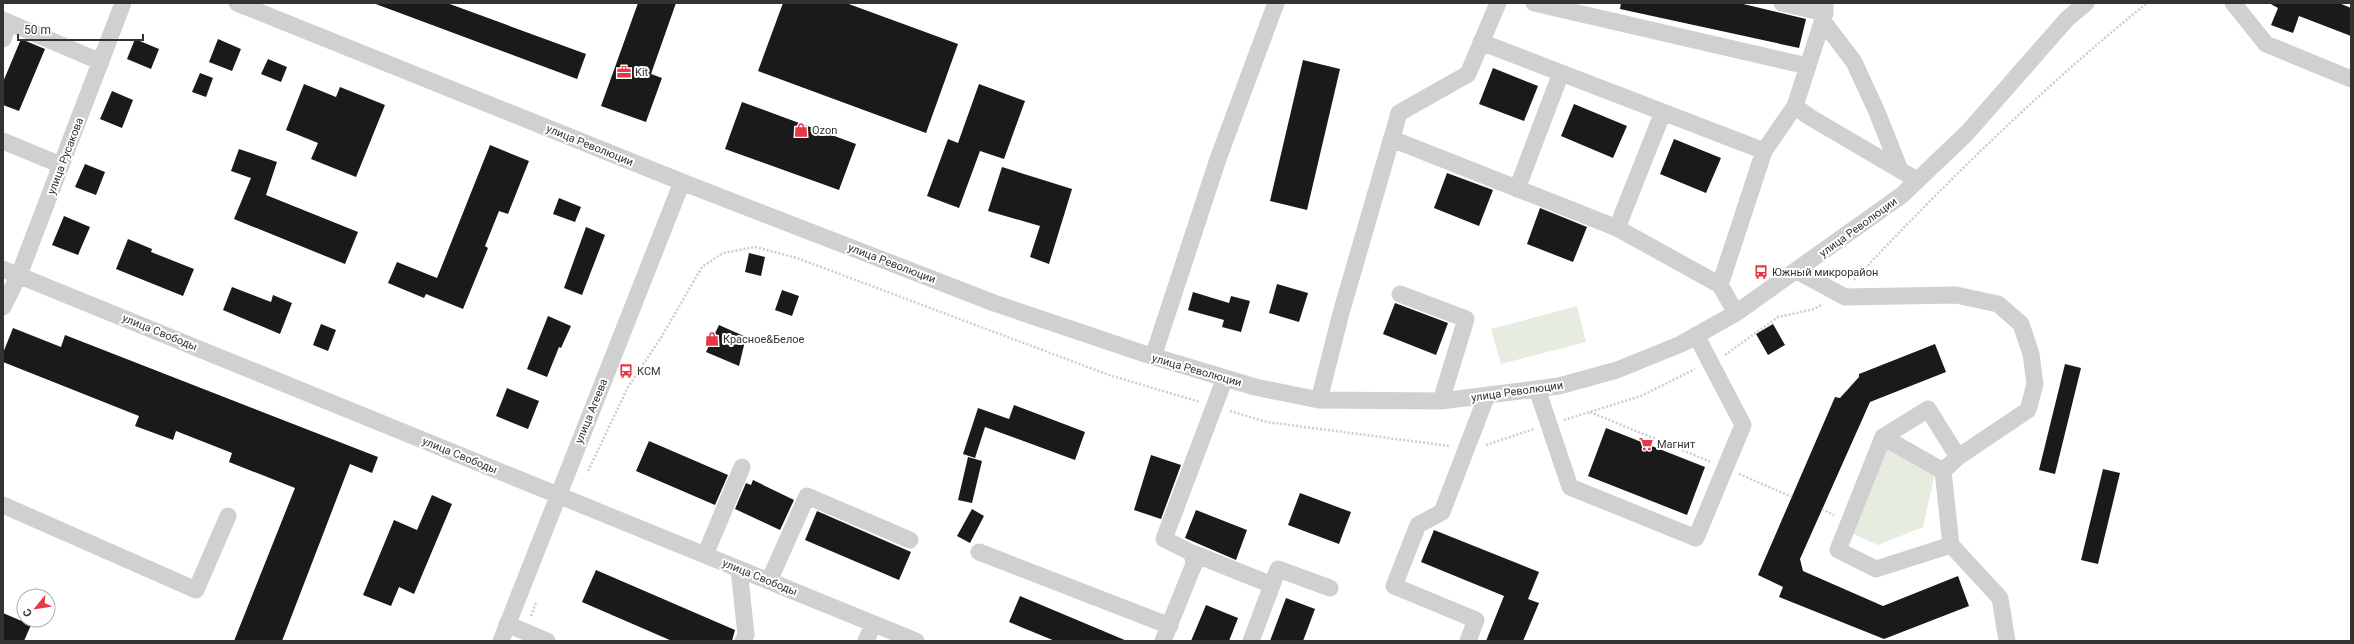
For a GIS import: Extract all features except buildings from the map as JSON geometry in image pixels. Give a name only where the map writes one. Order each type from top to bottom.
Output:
[{"type":"street","name":"улица Русакова","points":[[3,307],[19,275],[123,3]]},
{"type":"street","name":"улица Революции","points":[[237,3],[682,182],[994,302],[1153,357],[1225,378],[1319,400],[1440,401],[1559,386],[1617,370],[1681,344],[1736,314],[1902,195],[1967,133],[2067,18],[2086,3]]},
{"type":"street","points":[[1153,357],[1210,181],[1276,3]]},
{"type":"street","points":[[1319,400],[1341,313],[1392,139],[1398,113],[1468,74],[1498,3]]},
{"type":"street","points":[[1534,3],[1807,66]]},
{"type":"street","points":[[1782,3],[1824,12],[1854,62],[1878,112],[1900,170]]},
{"type":"street","points":[[2233,3],[2266,44],[2351,79]]},
{"type":"street","points":[[1720,285],[1764,151],[1795,106],[1824,12]]},
{"type":"street","points":[[3,39],[6,22],[101,62]]},
{"type":"street","points":[[1481,42],[1764,151]]},
{"type":"street","points":[[1517,189],[1561,73]]},
{"type":"street","points":[[1795,106],[1808,116],[1917,180]]},
{"type":"street","points":[[1617,228],[1663,112]]},
{"type":"street","points":[[1392,139],[1617,228],[1720,285],[1736,314]]},
{"type":"street","points":[[3,141],[61,165]]},
{"type":"street","name":"улица Агеева","points":[[501,641],[557,494],[682,182]]},
{"type":"street","name":"улица Свободы","points":[[3,269],[916,641]]},
{"type":"street","points":[[1796,271],[1845,297],[1956,295],[1998,304],[2021,324],[2032,354],[2035,384],[2028,410],[1958,457],[1943,471]]},
{"type":"street","points":[[1400,294],[1466,319],[1440,401]]},
{"type":"street","points":[[1537,389],[1570,487],[1696,538],[1743,425],[1696,335]]},
{"type":"street","points":[[1225,378],[1213,406],[1164,539],[1192,553],[1272,585]]},
{"type":"street","points":[[1468,641],[1476,620],[1394,586],[1418,525],[1442,512],[1469,447],[1487,395]]},
{"type":"street","points":[[1951,545],[1876,570],[1838,550],[1883,437],[1928,409],[1958,457]]},
{"type":"street","points":[[1883,437],[1943,471]]},
{"type":"street","points":[[705,555],[742,467]]},
{"type":"street","points":[[1943,471],[1951,545],[2000,598],[2007,641]]},
{"type":"street","points":[[769,581],[807,496],[910,540]]},
{"type":"street","points":[[3,505],[196,590],[228,516]]},
{"type":"street","points":[[980,552],[1166,633],[1194,564],[1192,553]]},
{"type":"street","points":[[1251,641],[1278,568],[1330,588]]},
{"type":"street","points":[[739,569],[746,635],[743,641]]},
{"type":"street","points":[[507,624],[547,641]]},
{"type":"street","points":[[866,641],[873,624]]},
{"type":"path","points":[[587,472],[628,387],[662,336],[702,267],[724,253],[755,247],[797,258],[1109,375],[1267,422],[1435,446],[1480,447],[1641,396],[1732,352],[1778,318],[1814,309],[1840,294],[1912,218],[1997,136],[2084,54],[2148,3]]},
{"type":"path","points":[[1590,412],[1792,497]]},
{"type":"path","points":[[525,632],[538,598]]},
{"type":"shaded area","points":[[1577,306],[1586,342],[1501,364],[1491,329]]},
{"type":"shaded area","points":[[1886,448],[1935,473],[1923,527],[1878,545],[1851,533]]},
{"type":"place","name":"Kit","points":[[624,72]]},
{"type":"place","name":"Ozon","points":[[801,130]]},
{"type":"place","name":"Южный микрорайон","points":[[1761,272]]},
{"type":"place","name":"Красное&Белое","points":[[712,339]]},
{"type":"place","name":"КСМ","points":[[626,371]]},
{"type":"place","name":"Магнит","points":[[1646,444]]}]
